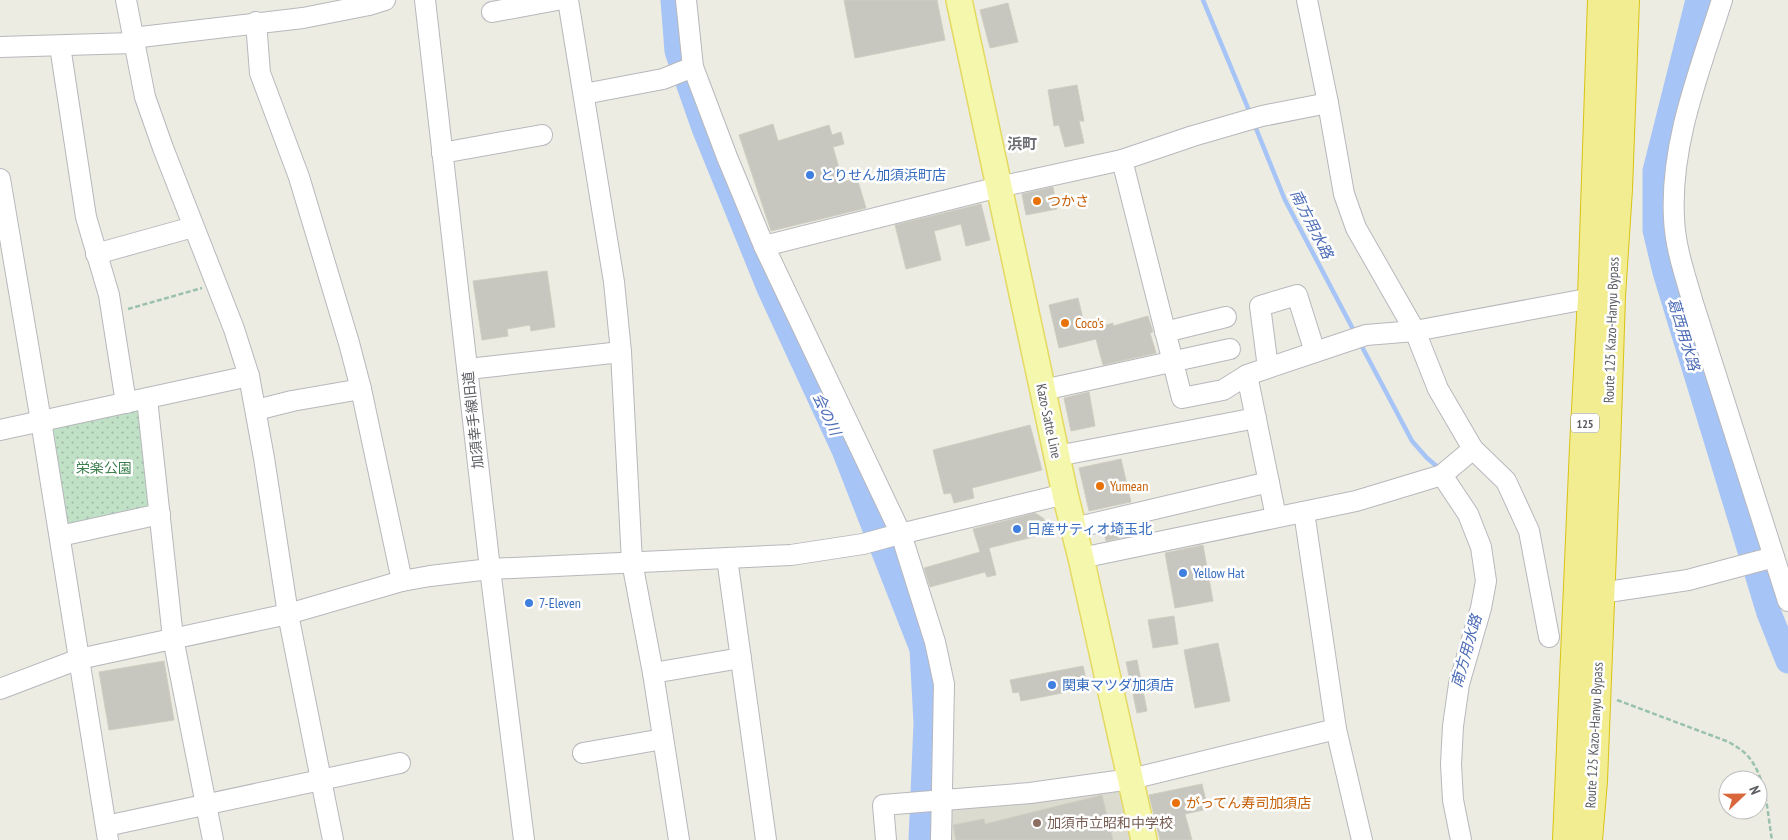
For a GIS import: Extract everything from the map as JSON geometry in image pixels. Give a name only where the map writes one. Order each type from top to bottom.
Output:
[{"type":"highway","name":"Route 125 Kazo-Hanyu Bypass","points":[[1567,840],[1592,298],[1602,0]]},
{"type":"highway","name":"Route 125 Kazo-Hanyu Bypass","points":[[1588,840],[1601,593],[1611,296],[1618,189],[1625,0]]},
{"type":"main road","name":"Kazo-Satte Line","points":[[959,0],[1065,494],[1144,840]]},
{"type":"street","points":[[126,0],[145,97],[162,148],[234,329],[248,376],[256,410],[288,614],[333,840]]},
{"type":"street","points":[[0,47],[60,46],[133,41],[256,22],[313,8],[369,5],[385,0]]},
{"type":"street","name":"加須幸手線旧道","points":[[425,0],[490,570],[524,840]]},
{"type":"street","points":[[492,12],[557,0]]},
{"type":"street","points":[[568,0],[614,282],[621,352],[632,562],[653,673],[679,840]]},
{"type":"street","points":[[686,0],[694,67],[727,157],[764,246],[896,535],[934,642],[944,684],[941,840]]},
{"type":"street","points":[[1307,0],[1344,194],[1356,228],[1415,332],[1438,389],[1473,450],[1506,481],[1529,531],[1549,637]]},
{"type":"street","points":[[1722,0],[1689,104],[1678,148],[1674,218],[1679,255],[1769,558],[1788,600]]},
{"type":"street","points":[[256,22],[260,72],[298,177],[349,343],[361,389],[402,581]]},
{"type":"street","points":[[60,46],[86,217],[109,296],[126,403]]},
{"type":"street","points":[[584,94],[663,78],[694,67]]},
{"type":"street","points":[[764,246],[999,187],[1122,160],[1192,136],[1262,116],[1328,103]]},
{"type":"street","points":[[442,152],[542,135]]},
{"type":"street","points":[[1122,160],[1182,398],[1223,390],[1247,374],[1366,335],[1415,332],[1592,298]]},
{"type":"street","points":[[0,179],[3,215],[41,421],[107,833],[206,805],[320,782],[400,763]]},
{"type":"street","points":[[96,254],[193,227]]},
{"type":"street","points":[[1268,368],[1260,306],[1297,295],[1315,352]]},
{"type":"street","points":[[1165,332],[1226,316]]},
{"type":"street","points":[[1043,390],[1230,349]]},
{"type":"street","points":[[468,369],[621,352]]},
{"type":"street","points":[[1247,374],[1276,517]]},
{"type":"street","points":[[0,430],[248,376]]},
{"type":"street","points":[[256,410],[292,401],[361,389]]},
{"type":"street","points":[[147,399],[173,638],[213,840]]},
{"type":"street","points":[[1057,456],[1256,418]]},
{"type":"street","points":[[1081,558],[1356,501],[1442,475],[1473,450]]},
{"type":"street","points":[[1442,475],[1468,514],[1482,547],[1486,581],[1481,608],[1459,684],[1453,726],[1451,764],[1453,800],[1462,840]]},
{"type":"street","points":[[1074,528],[1269,482]]},
{"type":"street","points":[[0,690],[79,659],[288,614],[402,581],[490,570],[790,555],[863,544],[1065,494]]},
{"type":"street","points":[[1304,512],[1336,729],[1362,840]]},
{"type":"street","points":[[60,536],[160,514]]},
{"type":"street","points":[[727,558],[766,840]]},
{"type":"street","points":[[1601,593],[1688,580],[1769,558]]},
{"type":"street","points":[[653,673],[741,658]]},
{"type":"street","points":[[886,840],[883,805],[1030,793],[1131,779],[1336,729]]},
{"type":"street","points":[[583,753],[663,739]]},
{"type":"path","points":[[112,314],[215,284]]},
{"type":"path","points":[[1596,693],[1730,742],[1746,754],[1756,768],[1766,799],[1772,840]]},
{"type":"shaded area","name":"加須市立昭和中学校","points":[[1120,786],[1131,840],[947,840],[947,807]]},
{"type":"green space","name":"栄楽公園","points":[[135,409],[141,413],[152,506],[68,525],[53,431],[57,425]]},
{"type":"building","points":[[844,0],[937,0],[945,40],[855,58]]},
{"type":"building","points":[[1008,3],[1018,42],[990,48],[980,10]]},
{"type":"building","points":[[1077,85],[1084,121],[1079,121],[1084,143],[1065,147],[1059,125],[1054,126],[1048,90]]},
{"type":"building","points":[[773,124],[778,141],[829,125],[832,135],[841,132],[844,144],[833,147],[843,182],[857,178],[866,208],[771,231],[739,135]]},
{"type":"building","points":[[1053,187],[1057,209],[1026,215],[1022,194]]},
{"type":"building","points":[[981,204],[990,240],[966,246],[961,224],[934,231],[941,260],[906,269],[895,225]]},
{"type":"building","points":[[547,271],[555,327],[531,331],[530,325],[507,329],[508,336],[482,340],[473,281]]},
{"type":"building","points":[[1078,298],[1086,331],[1148,316],[1153,332],[1150,333],[1156,353],[1103,365],[1096,339],[1059,348],[1049,305]]},
{"type":"building","points":[[1089,392],[1095,426],[1071,431],[1064,398]]},
{"type":"building","points":[[1030,425],[1042,470],[972,488],[974,498],[954,503],[951,493],[944,494],[933,450]]},
{"type":"building","points":[[1121,459],[1131,502],[1089,511],[1079,468]]},
{"type":"building","points":[[1035,513],[1043,518],[1053,532],[989,548],[996,575],[987,577],[985,572],[930,587],[924,568],[980,552],[973,529]]},
{"type":"building","points":[[1145,523],[1147,532],[1106,541],[1104,533]]},
{"type":"building","points":[[1203,545],[1213,601],[1175,608],[1165,553]]},
{"type":"building","points":[[1174,616],[1178,644],[1153,648],[1148,620]]},
{"type":"building","points":[[1218,643],[1230,701],[1195,708],[1184,650]]},
{"type":"building","points":[[1137,660],[1147,711],[1137,713],[1126,662]]},
{"type":"building","points":[[164,661],[174,720],[109,730],[99,672]]},
{"type":"building","points":[[1083,666],[1088,688],[1021,701],[1019,692],[1013,693],[1010,680]]},
{"type":"building","points":[[1202,784],[1208,809],[1185,814],[1192,840],[1160,840],[1149,795]]},
{"type":"building","points":[[1102,795],[1113,840],[956,840],[953,825],[984,819],[985,824]]},
{"type":"waterway","name":"会の川","points":[[673,0],[677,51],[704,128],[769,288],[844,450],[922,649],[926,723],[921,840]]},
{"type":"waterway","name":"南方用水路","points":[[1203,0],[1250,113]]},
{"type":"waterway","name":"葛西用水路","points":[[1698,0],[1655,171],[1655,230],[1665,272],[1769,613],[1788,661]]},
{"type":"waterway","name":"南方用水路","points":[[1255,126],[1285,200],[1354,331]]},
{"type":"waterway","name":"南方用水路","points":[[1360,343],[1412,441],[1440,469]]},
{"type":"place","name":"とりせん加須浜町店","points":[[810,175]]},
{"type":"place","name":"つかさ","points":[[1037,201]]},
{"type":"place","name":"Coco's","points":[[1065,323]]},
{"type":"place","name":"Yumean","points":[[1100,486]]},
{"type":"place","name":"日産サティオ埼玉北","points":[[1017,529]]},
{"type":"place","name":"Yellow Hat","points":[[1183,573]]},
{"type":"place","name":"7-Eleven","points":[[529,603]]},
{"type":"place","name":"関東マツダ加須店","points":[[1052,685]]},
{"type":"place","name":"がってん寿司加須店","points":[[1176,803]]},
{"type":"place","name":"加須市立昭和中学校","points":[[1037,823]]},
{"type":"district","name":"浜町","points":[[1022,143]]}]
